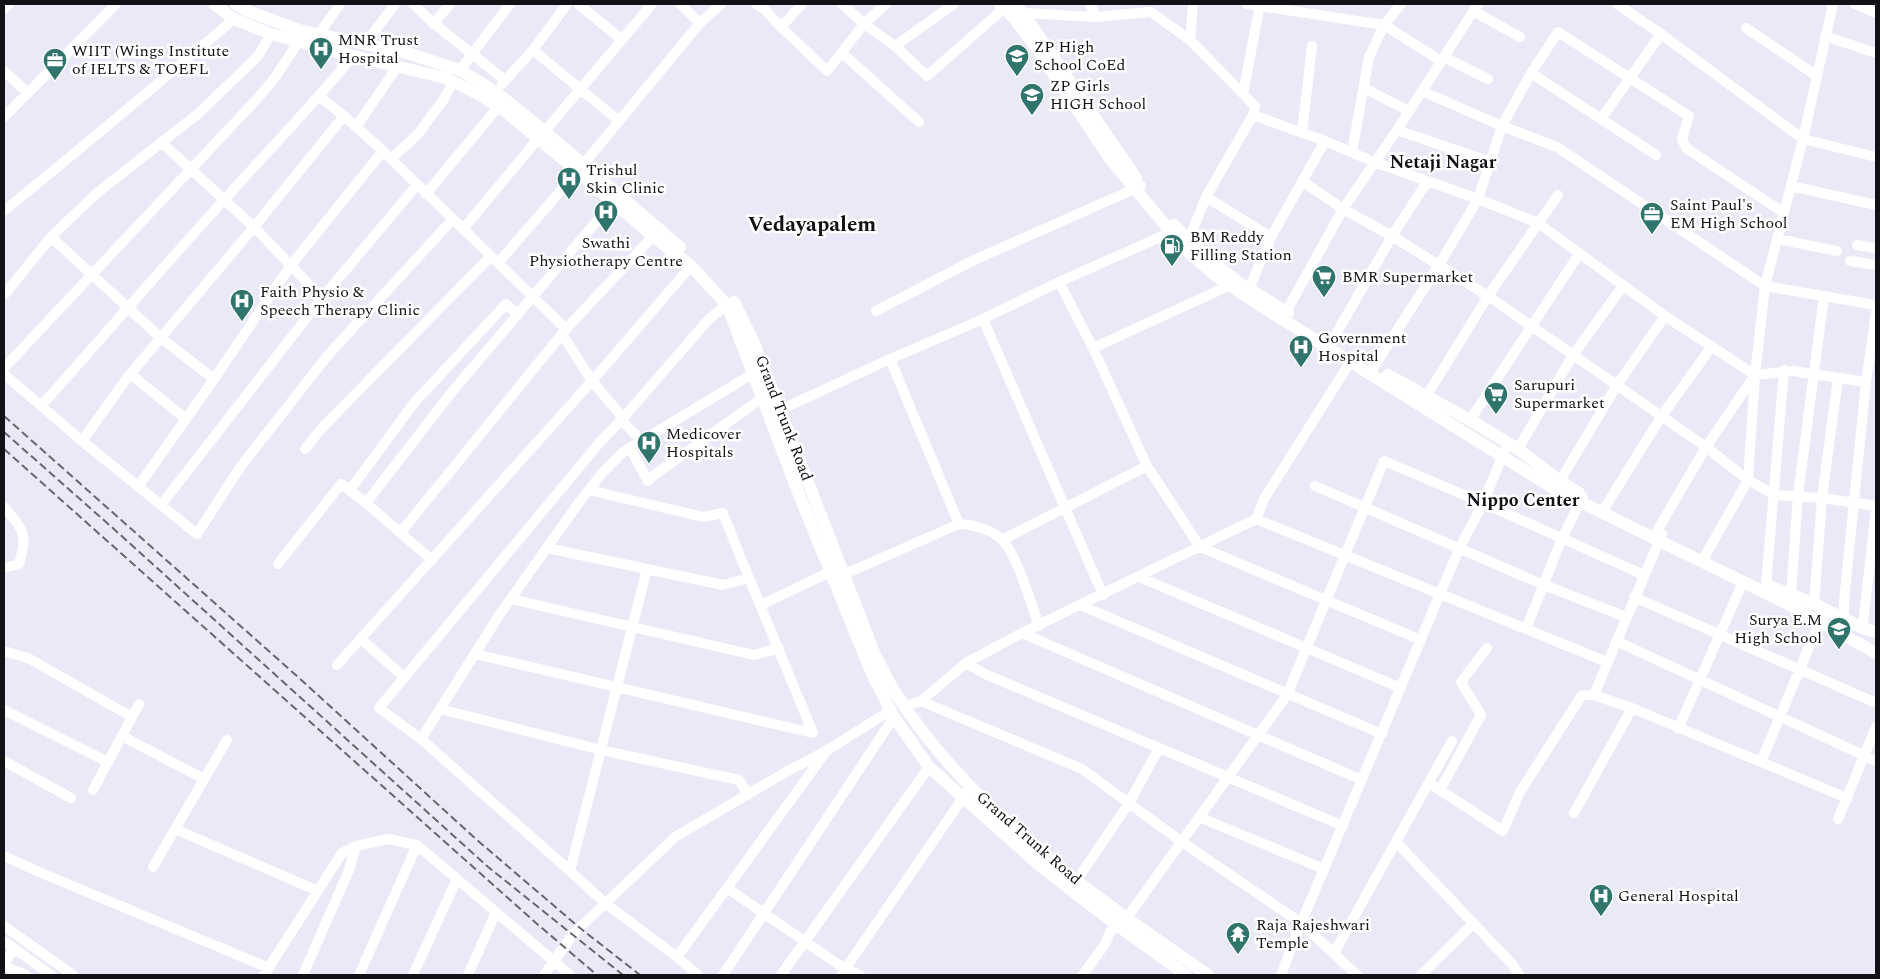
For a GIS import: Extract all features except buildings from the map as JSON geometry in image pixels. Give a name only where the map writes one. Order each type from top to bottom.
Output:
[{"type":"main road","points":[[214,4],[234,19],[270,34],[446,78],[482,96],[541,135]]},
{"type":"main road","points":[[244,6],[299,30],[407,52],[460,70],[496,92],[541,135],[580,168],[613,202],[656,232],[727,305],[762,398],[832,566]]},
{"type":"main road","points":[[1012,6],[1138,187],[1174,231],[1187,251],[1234,284],[1558,491],[1582,499],[1659,535],[1743,582],[1870,630]]},
{"type":"main road","points":[[1012,6],[1014,18],[1110,159],[1138,187]]},
{"type":"main road","name":"Grand Trunk Road","points":[[580,168],[656,232],[706,270],[733,300],[754,343],[780,410],[832,566],[844,582],[875,655],[891,704],[905,706],[920,729],[970,787],[1015,830],[1077,880],[1122,922],[1208,975]]},
{"type":"main road","points":[[1174,231],[1189,238],[1234,284],[1249,289],[1332,341],[1352,359],[1374,368],[1470,420],[1513,447],[1582,499],[1791,596],[1819,612],[1876,653]]},
{"type":"main road","points":[[891,704],[908,737],[929,767],[1039,865],[1122,922],[1186,975]]},
{"type":"main road","points":[[908,737],[920,729]]},
{"type":"street","points":[[4,9],[9,4]]},
{"type":"street","points":[[4,117],[116,4]]},
{"type":"street","points":[[319,34],[340,4]]},
{"type":"street","points":[[365,44],[395,4]]},
{"type":"street","points":[[413,4],[434,24],[472,52],[504,80]]},
{"type":"street","points":[[434,24],[450,4]]},
{"type":"street","points":[[460,70],[510,4]]},
{"type":"street","points":[[496,92],[504,80],[533,50],[567,4]]},
{"type":"street","points":[[578,4],[621,39]]},
{"type":"street","points":[[463,229],[652,4]]},
{"type":"street","points":[[680,4],[700,23]]},
{"type":"street","points":[[305,450],[320,430],[495,260],[580,168],[700,23],[720,4]]},
{"type":"street","points":[[781,28],[802,4]]},
{"type":"street","points":[[842,4],[864,24],[895,46],[927,76],[1012,6],[1096,16],[1128,9],[1151,8],[1190,40],[1255,106],[1253,115],[1206,197],[1189,238]]},
{"type":"street","points":[[763,5],[781,28],[827,71],[864,24],[886,4]]},
{"type":"street","points":[[895,46],[954,4]]},
{"type":"street","points":[[1090,4],[1096,16]]},
{"type":"street","points":[[1190,40],[1193,4]]},
{"type":"street","points":[[1247,4],[1260,4],[1384,25],[1442,59],[1488,79]]},
{"type":"street","points":[[1243,94],[1260,4]]},
{"type":"street","points":[[1352,152],[1369,57],[1384,25],[1401,4]]},
{"type":"street","points":[[1617,4],[1803,140],[1876,157]]},
{"type":"street","points":[[1705,556],[1748,480],[1765,286],[1803,140],[1833,4]]},
{"type":"street","points":[[1855,4],[1876,13]]},
{"type":"street","points":[[1286,312],[1343,208],[1397,130],[1476,6],[1520,37]]},
{"type":"street","points":[[4,211],[62,162],[100,134],[234,19]]},
{"type":"street","points":[[1746,28],[1817,76]]},
{"type":"street","points":[[1374,368],[1478,199],[1502,126],[1531,73],[1558,32],[1689,116],[1682,139],[1686,148],[1784,213]]},
{"type":"street","points":[[4,295],[51,237],[97,193],[199,113],[258,56],[270,34]]},
{"type":"street","points":[[1601,119],[1660,34]]},
{"type":"street","points":[[1825,36],[1876,53]]},
{"type":"street","points":[[4,368],[257,99],[274,79],[299,41]]},
{"type":"street","points":[[1302,133],[1312,46]]},
{"type":"street","points":[[533,50],[619,121]]},
{"type":"street","points":[[842,54],[919,122]]},
{"type":"street","points":[[40,406],[130,308],[224,200],[320,97],[353,56]]},
{"type":"street","points":[[356,127],[397,67]]},
{"type":"street","points":[[4,71],[28,92]]},
{"type":"street","points":[[1531,73],[1656,155]]},
{"type":"street","points":[[138,487],[291,265],[387,155],[418,134],[444,99],[453,82]]},
{"type":"street","points":[[1364,88],[1409,111]]},
{"type":"street","points":[[1422,91],[1502,126],[1558,147],[1765,286],[1876,305]]},
{"type":"street","points":[[320,97],[387,155],[534,297],[564,331],[592,382],[624,418],[625,424],[642,441]]},
{"type":"street","points":[[426,194],[498,107]]},
{"type":"street","points":[[1253,115],[1538,223],[1665,316],[1756,374],[1784,370],[1866,382]]},
{"type":"street","points":[[82,441],[130,374],[254,227],[344,116]]},
{"type":"street","points":[[1397,130],[1491,162]]},
{"type":"street","points":[[1249,289],[1271,237],[1325,141]]},
{"type":"street","points":[[161,142],[254,227],[322,298]]},
{"type":"street","points":[[1302,181],[1488,296],[1706,447],[1748,480],[1774,495],[1822,498],[1876,507],[1864,624],[1870,630]]},
{"type":"street","points":[[1332,341],[1392,236],[1426,182]]},
{"type":"street","points":[[161,505],[322,298],[418,185]]},
{"type":"street","points":[[1791,186],[1876,205]]},
{"type":"street","points":[[876,311],[972,261],[1138,187]]},
{"type":"street","points":[[1426,397],[1488,296],[1558,194]]},
{"type":"street","points":[[1206,197],[1271,237]]},
{"type":"street","points":[[366,503],[451,393],[613,202]]},
{"type":"street","points":[[4,374],[82,441],[197,534],[241,466],[329,354],[453,219]]},
{"type":"street","points":[[780,410],[890,359],[983,319],[1058,282],[1174,231]]},
{"type":"street","points":[[401,532],[564,331],[656,232]]},
{"type":"street","points":[[51,237],[161,338],[214,379]]},
{"type":"street","points":[[1777,239],[1837,251]]},
{"type":"street","points":[[1857,245],[1876,248]]},
{"type":"street","points":[[1470,420],[1580,254]]},
{"type":"street","points":[[1850,261],[1876,265]]},
{"type":"street","points":[[337,665],[592,382],[691,266]]},
{"type":"street","points":[[1058,282],[1093,348],[1147,466],[1200,547],[1421,640]]},
{"type":"street","points":[[1093,348],[1234,284]]},
{"type":"street","points":[[1282,975],[1301,923],[1440,594],[1503,456],[1513,447],[1573,355],[1622,286]]},
{"type":"street","points":[[1791,596],[1798,496],[1824,296]]},
{"type":"street","points":[[350,490],[414,403],[506,304],[518,315]]},
{"type":"street","points":[[698,975],[605,903],[421,739],[379,708],[594,450],[709,319],[727,305]]},
{"type":"street","points":[[1844,620],[1844,601],[1866,382],[1873,352],[1876,313]]},
{"type":"street","points":[[1560,481],[1617,385],[1665,316]]},
{"type":"street","points":[[983,319],[1103,595]]},
{"type":"street","points":[[1604,509],[1661,417],[1712,346]]},
{"type":"street","points":[[890,359],[959,524]]},
{"type":"street","points":[[905,706],[921,701],[966,663],[1080,605],[1256,520],[1264,499],[1352,359]]},
{"type":"street","points":[[1766,585],[1784,370]]},
{"type":"street","points":[[421,739],[511,599],[603,472],[623,452],[754,373]]},
{"type":"street","points":[[130,374],[186,419]]},
{"type":"street","points":[[1594,694],[1659,535],[1706,447],[1756,374]]},
{"type":"street","points":[[1761,762],[1800,669],[1819,612],[1822,498],[1838,378]]},
{"type":"street","points":[[630,448],[648,482],[653,476],[762,398]]},
{"type":"street","points":[[1083,975],[1105,944],[1110,932],[1122,922],[1182,842],[1287,695],[1384,461],[1644,575]]},
{"type":"street","points":[[1002,540],[1147,466]]},
{"type":"street","points":[[278,564],[341,484],[401,532],[432,560]]},
{"type":"street","points":[[1315,486],[1544,585],[1626,617]]},
{"type":"street","points":[[475,654],[813,733],[722,513],[703,517],[589,490]]},
{"type":"street","points":[[1526,629],[1562,538],[1582,499]]},
{"type":"street","points":[[4,507],[22,530],[25,543],[19,564],[4,568]]},
{"type":"street","points":[[1256,520],[1607,662]]},
{"type":"street","points":[[844,582],[959,524],[977,526],[1002,540],[1012,555],[1039,626]]},
{"type":"street","points":[[547,548],[723,585],[749,578]]},
{"type":"street","points":[[761,605],[832,566]]},
{"type":"street","points":[[570,871],[647,569]]},
{"type":"street","points":[[1139,576],[1401,688]]},
{"type":"street","points":[[1678,729],[1743,582]]},
{"type":"street","points":[[1634,597],[1876,703]]},
{"type":"street","points":[[511,599],[754,655],[779,648]]},
{"type":"street","points":[[1080,605],[1382,734]]},
{"type":"street","points":[[1022,634],[1362,780]]},
{"type":"street","points":[[361,639],[404,678]]},
{"type":"street","points":[[1616,641],[1876,761]]},
{"type":"street","points":[[1440,790],[1481,715],[1461,682],[1487,648]]},
{"type":"street","points":[[4,651],[28,658],[132,717]]},
{"type":"street","points":[[966,663],[985,674],[1343,826]]},
{"type":"street","points":[[1429,783],[1504,831],[1520,792],[1582,695],[1594,694],[1848,798]]},
{"type":"street","points":[[921,701],[1082,769],[1182,842],[1301,923],[1357,975]]},
{"type":"street","points":[[93,790],[139,704]]},
{"type":"street","points":[[544,975],[573,934],[675,837],[826,751],[891,704]]},
{"type":"street","points":[[723,975],[764,913],[891,704]]},
{"type":"street","points":[[1574,813],[1632,708]]},
{"type":"street","points":[[440,709],[601,750],[739,780],[748,794]]},
{"type":"street","points":[[4,710],[108,762]]},
{"type":"street","points":[[1838,819],[1876,727]]},
{"type":"street","points":[[122,736],[204,779]]},
{"type":"street","points":[[153,868],[227,740]]},
{"type":"street","points":[[1334,953],[1452,741]]},
{"type":"street","points":[[1077,880],[1129,803],[1159,748]]},
{"type":"street","points":[[677,957],[826,751]]},
{"type":"street","points":[[4,761],[71,798]]},
{"type":"street","points":[[781,975],[929,767]]},
{"type":"street","points":[[843,972],[970,787]]},
{"type":"street","points":[[1199,817],[1324,869]]},
{"type":"street","points":[[175,829],[318,891]]},
{"type":"street","points":[[4,856],[267,972],[342,853],[356,846],[389,839],[417,845],[570,975]]},
{"type":"street","points":[[1396,842],[1513,965],[1519,975]]},
{"type":"street","points":[[359,975],[417,845]]},
{"type":"street","points":[[303,975],[349,870],[356,846]]},
{"type":"street","points":[[413,975],[457,879]]},
{"type":"street","points":[[727,888],[804,941],[843,972],[860,975]]},
{"type":"street","points":[[468,975],[496,912]]},
{"type":"street","points":[[1421,975],[1473,924]]},
{"type":"street","points":[[4,926],[73,975]]},
{"type":"street","points":[[4,941],[51,975]]},
{"type":"street","points":[[14,948],[4,965],[26,975]]},
{"type":"railway","points":[[4,416],[298,677],[477,840],[580,928],[640,975]]},
{"type":"railway","points":[[4,432],[487,866],[623,975]]},
{"type":"railway","points":[[4,449],[536,923],[597,975]]},
{"type":"place","name":"MNR Trust Hospital","points":[[321,70]]},
{"type":"place","name":"ZP High School CoEd","points":[[1017,77]]},
{"type":"place","name":"WIIT (Wings Institute of IELTS & TOEFL","points":[[55,81]]},
{"type":"place","name":"ZP Girls HIGH School","points":[[1032,116]]},
{"type":"place","name":"Trishul Skin Clinic","points":[[569,200]]},
{"type":"place","name":"Swathi Physiotherapy Centre","points":[[606,233]]},
{"type":"place","name":"Saint Paul's EM High School","points":[[1652,235]]},
{"type":"place","name":"BM Reddy Filling Station","points":[[1172,267]]},
{"type":"place","name":"BMR Supermarket","points":[[1324,298]]},
{"type":"place","name":"Faith Physio & Speech Therapy Clinic","points":[[242,322]]},
{"type":"place","name":"Government Hospital","points":[[1301,368]]},
{"type":"place","name":"Sarupuri Supermarket","points":[[1496,415]]},
{"type":"place","name":"Medicover Hospitals","points":[[649,464]]},
{"type":"place","name":"Surya E.M High School","points":[[1839,650]]},
{"type":"place","name":"General Hospital","points":[[1601,917]]},
{"type":"place","name":"Raja Rajeshwari Temple","points":[[1238,955]]},
{"type":"district","name":"Netaji Nagar","points":[[1443,162]]},
{"type":"district","name":"Vedayapalem","points":[[812,225]]},
{"type":"district","name":"Nippo Center","points":[[1523,500]]}]
